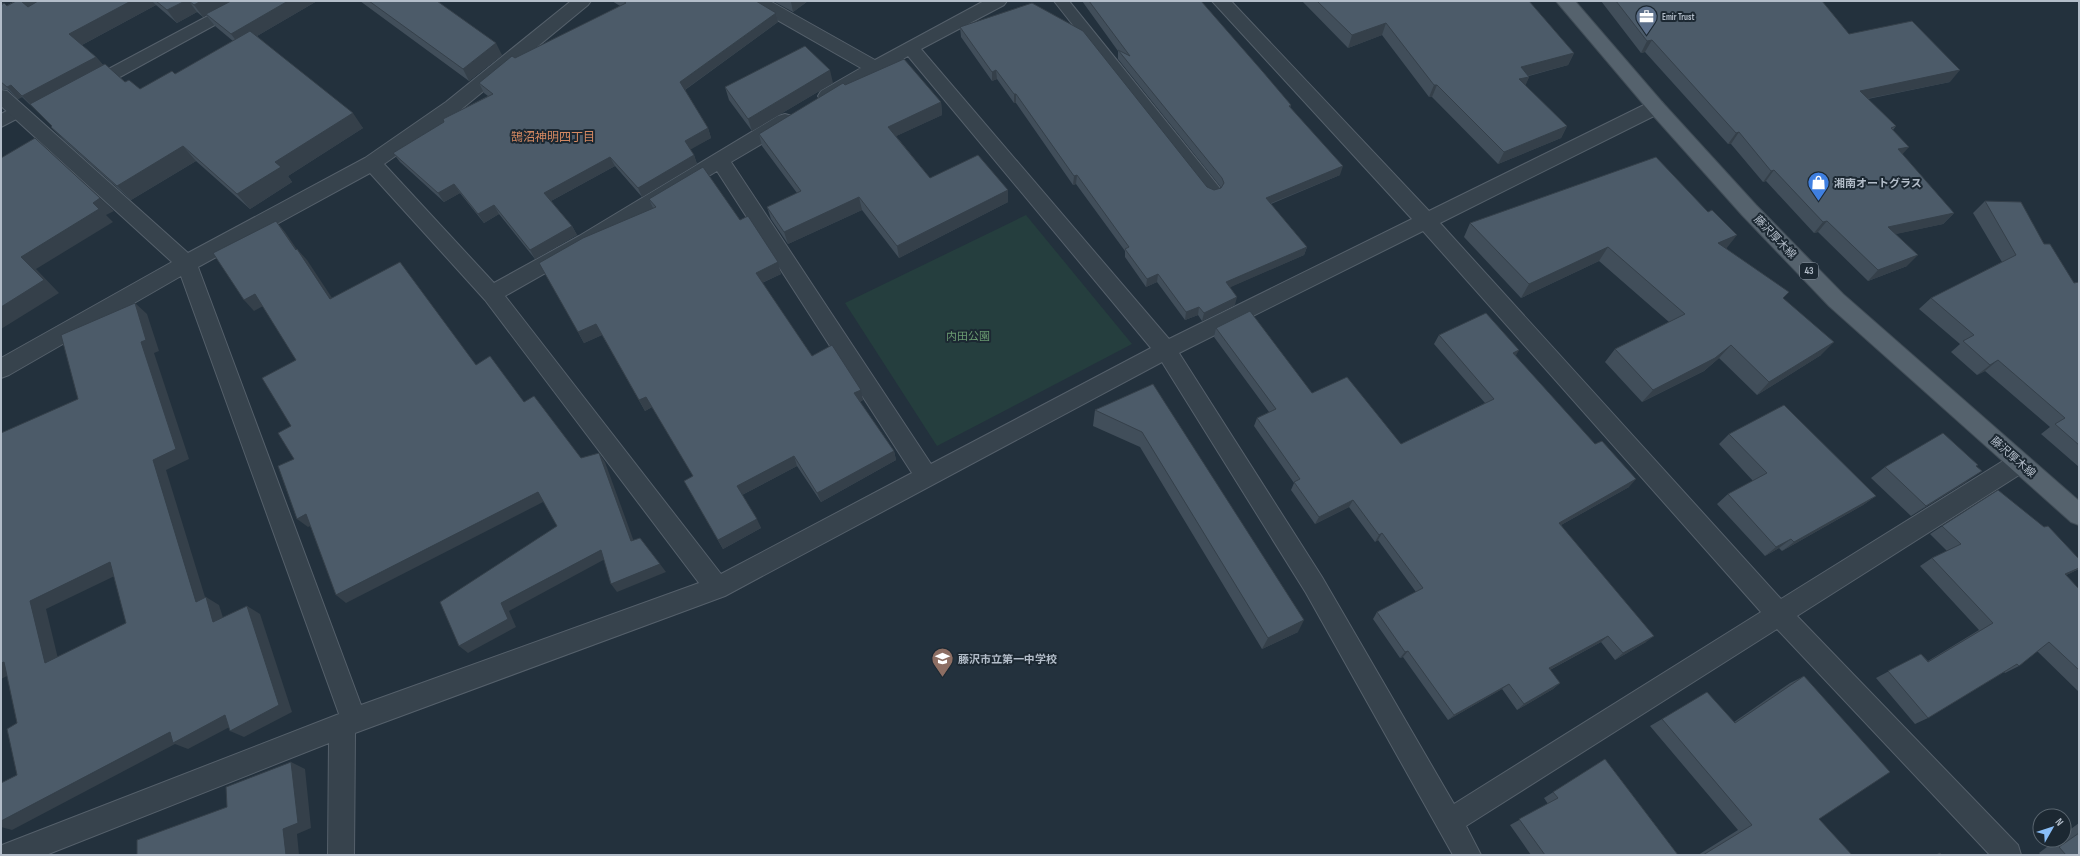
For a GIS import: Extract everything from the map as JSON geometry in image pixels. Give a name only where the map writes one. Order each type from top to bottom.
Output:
[{"type":"main road","name":"藤沢厚木線","points":[[1565,1],[1656,107],[1749,210],[1836,300],[2079,515]]},
{"type":"street","points":[[1,369],[130,294],[372,163],[452,107],[582,1]]},
{"type":"street","points":[[757,1],[875,68]]},
{"type":"street","points":[[492,294],[586,240],[910,47],[998,1]]},
{"type":"street","points":[[1221,1],[1426,221],[1779,614],[2008,855]]},
{"type":"street","points":[[910,47],[1166,350],[1314,585],[1468,855]]},
{"type":"street","points":[[1,96],[29,114],[187,264],[348,723],[341,855]]},
{"type":"street","points":[[12,855],[348,723],[717,588],[1166,350],[1656,107]]},
{"type":"street","points":[[720,160],[926,477]]},
{"type":"street","points":[[372,163],[427,221],[492,294],[717,588]]},
{"type":"street","points":[[1449,822],[2019,462]]},
{"type":"lane","points":[[1,16],[29,1]]},
{"type":"lane","points":[[76,94],[248,1]]},
{"type":"lane","points":[[1061,1],[1213,191]]},
{"type":"lane","points":[[1,121],[29,114]]},
{"type":"green space","name":"内田公園","points":[[1026,215],[1132,344],[937,446],[845,303]]},
{"type":"building","points":[[16,1],[21,1],[28,7],[38,1],[131,1],[69,34],[96,57],[22,96],[11,85],[7,87],[1,82],[1,5],[4,3],[7,6]]},
{"type":"building","points":[[156,1],[185,1],[167,10]]},
{"type":"building","points":[[189,1],[201,1],[194,5]]},
{"type":"building","points":[[231,1],[288,1],[231,34],[206,14]]},
{"type":"building","points":[[369,1],[437,1],[496,43],[463,69]]},
{"type":"building","points":[[623,1],[756,1],[776,13],[680,82],[708,128],[685,141],[694,155],[638,188],[610,157],[544,193],[572,226],[530,250],[494,205],[478,214],[454,184],[438,193],[393,153],[444,122],[443,119],[493,94],[479,83],[512,56],[515,58],[626,3]]},
{"type":"building","points":[[1089,1],[1201,1],[1291,105],[1289,106],[1343,166],[1266,198],[1307,247],[1226,282],[1237,297],[1204,313],[1199,307],[1186,312],[1158,274],[1147,279],[1125,249],[1129,247],[1077,175],[1074,176],[1016,94],[1014,94],[996,70],[992,72],[960,27],[1032,3],[1083,31],[1207,187],[1214,190],[1221,188],[1224,183],[1222,178],[1118,50],[1130,56]]},
{"type":"building","points":[[1317,1],[1529,1],[1574,53],[1521,67],[1529,77],[1519,79],[1567,126],[1504,152],[1437,85],[1434,85],[1386,23],[1352,35]]},
{"type":"building","points":[[1616,1],[1822,1],[1849,34],[1912,21],[1960,70],[1860,91],[1896,126],[1891,128],[1909,147],[1898,149],[1954,213],[1888,227],[1918,255],[1878,270],[1827,221],[1823,222],[1774,170],[1771,171],[1739,132],[1736,133],[1652,40],[1647,41]]},
{"type":"building","points":[[250,31],[353,113],[275,162],[281,167],[237,194],[183,146],[117,186],[51,127],[52,126],[30,104],[105,64],[125,82],[129,80],[140,89],[172,71],[175,74]]},
{"type":"building","points":[[805,46],[830,70],[748,119],[725,87]]},
{"type":"building","points":[[904,59],[941,102],[888,127],[930,178],[978,155],[1008,190],[897,246],[859,197],[784,232],[767,207],[801,191],[759,134],[843,83],[845,85]]},
{"type":"building","points":[[35,138],[100,198],[93,203],[99,209],[21,257],[44,280],[1,307],[1,158]]},
{"type":"building","points":[[1656,157],[1708,212],[1712,210],[1737,235],[1718,243],[1789,292],[1783,298],[1834,342],[1769,382],[1731,345],[1715,358],[1653,390],[1615,349],[1685,314],[1608,247],[1529,284],[1470,223]]},
{"type":"building","points":[[703,167],[740,220],[748,216],[778,262],[756,273],[812,356],[832,345],[861,390],[854,393],[894,451],[817,493],[794,456],[737,486],[757,519],[718,540],[684,481],[693,476],[646,397],[639,400],[596,324],[578,332],[539,263],[583,238],[656,207],[649,199]]},
{"type":"building","points":[[1985,201],[2021,202],[2044,244],[2050,244],[2074,283],[2079,282],[2079,445],[2055,424],[2065,418],[1998,360],[1990,365],[1963,341],[1974,335],[1931,298],[2016,255]]},
{"type":"building","points":[[276,221],[296,250],[297,249],[330,299],[400,262],[476,365],[490,356],[524,402],[534,396],[581,458],[599,453],[631,541],[640,538],[660,564],[611,584],[601,550],[501,603],[508,619],[459,646],[440,602],[557,526],[538,492],[336,595],[306,514],[297,519],[278,466],[294,459],[278,433],[291,426],[262,378],[296,360],[255,294],[244,300],[213,253]]},
{"type":"building","points":[[135,303],[146,340],[141,342],[176,449],[153,460],[196,602],[206,597],[213,622],[247,606],[279,705],[230,731],[225,715],[173,743],[170,732],[1,821],[1,783],[17,775],[7,729],[17,723],[4,662],[1,663],[1,433],[78,399],[61,335]],"holes":[[[110,562],[126,623],[45,663],[30,601]]]},
{"type":"building","points":[[1250,311],[1312,393],[1347,377],[1401,444],[1494,399],[1439,335],[1486,313],[1519,350],[1513,353],[1595,444],[1602,441],[1636,479],[1559,523],[1654,636],[1623,653],[1608,636],[1549,668],[1560,683],[1524,704],[1509,684],[1454,715],[1408,651],[1405,652],[1377,612],[1423,588],[1382,533],[1379,535],[1353,500],[1319,517],[1294,482],[1300,479],[1257,418],[1276,409],[1216,328]]},
{"type":"building","points":[[1153,384],[1304,620],[1268,638],[1142,432],[1095,410]]},
{"type":"building","points":[[1784,405],[1876,496],[1794,542],[1791,539],[1776,547],[1728,494],[1767,473],[1729,434]]},
{"type":"building","points":[[1943,433],[1978,465],[1976,466],[1982,471],[1926,506],[1885,467]]},
{"type":"building","points":[[1998,490],[2044,527],[2048,526],[2079,559],[2079,568],[2065,574],[2079,589],[2079,670],[2049,642],[2019,666],[2017,664],[1928,718],[1888,671],[1921,654],[1928,662],[1993,623],[1932,558],[1961,544],[1942,526]]},
{"type":"building","points":[[1804,676],[1890,772],[1819,819],[1852,855],[1703,855],[1752,825],[1662,719],[1707,692],[1735,723]]},
{"type":"building","points":[[1605,759],[1678,855],[1545,855],[1519,819],[1558,798],[1553,792]]},
{"type":"building","points":[[291,762],[298,823],[283,829],[286,855],[137,855],[137,840],[227,807],[226,787]]},
{"type":"building","points":[[2079,833],[2079,855],[2066,855],[2060,848],[2072,848],[2072,838]]},
{"type":"place","name":"Emir Trust","points":[[1646,36]]},
{"type":"place","name":"湘南オートグラス","points":[[1819,202]]},
{"type":"place","name":"藤沢市立第一中学校","points":[[943,678]]},
{"type":"district","name":"鵠沼神明四丁目","points":[[553,137]]}]
